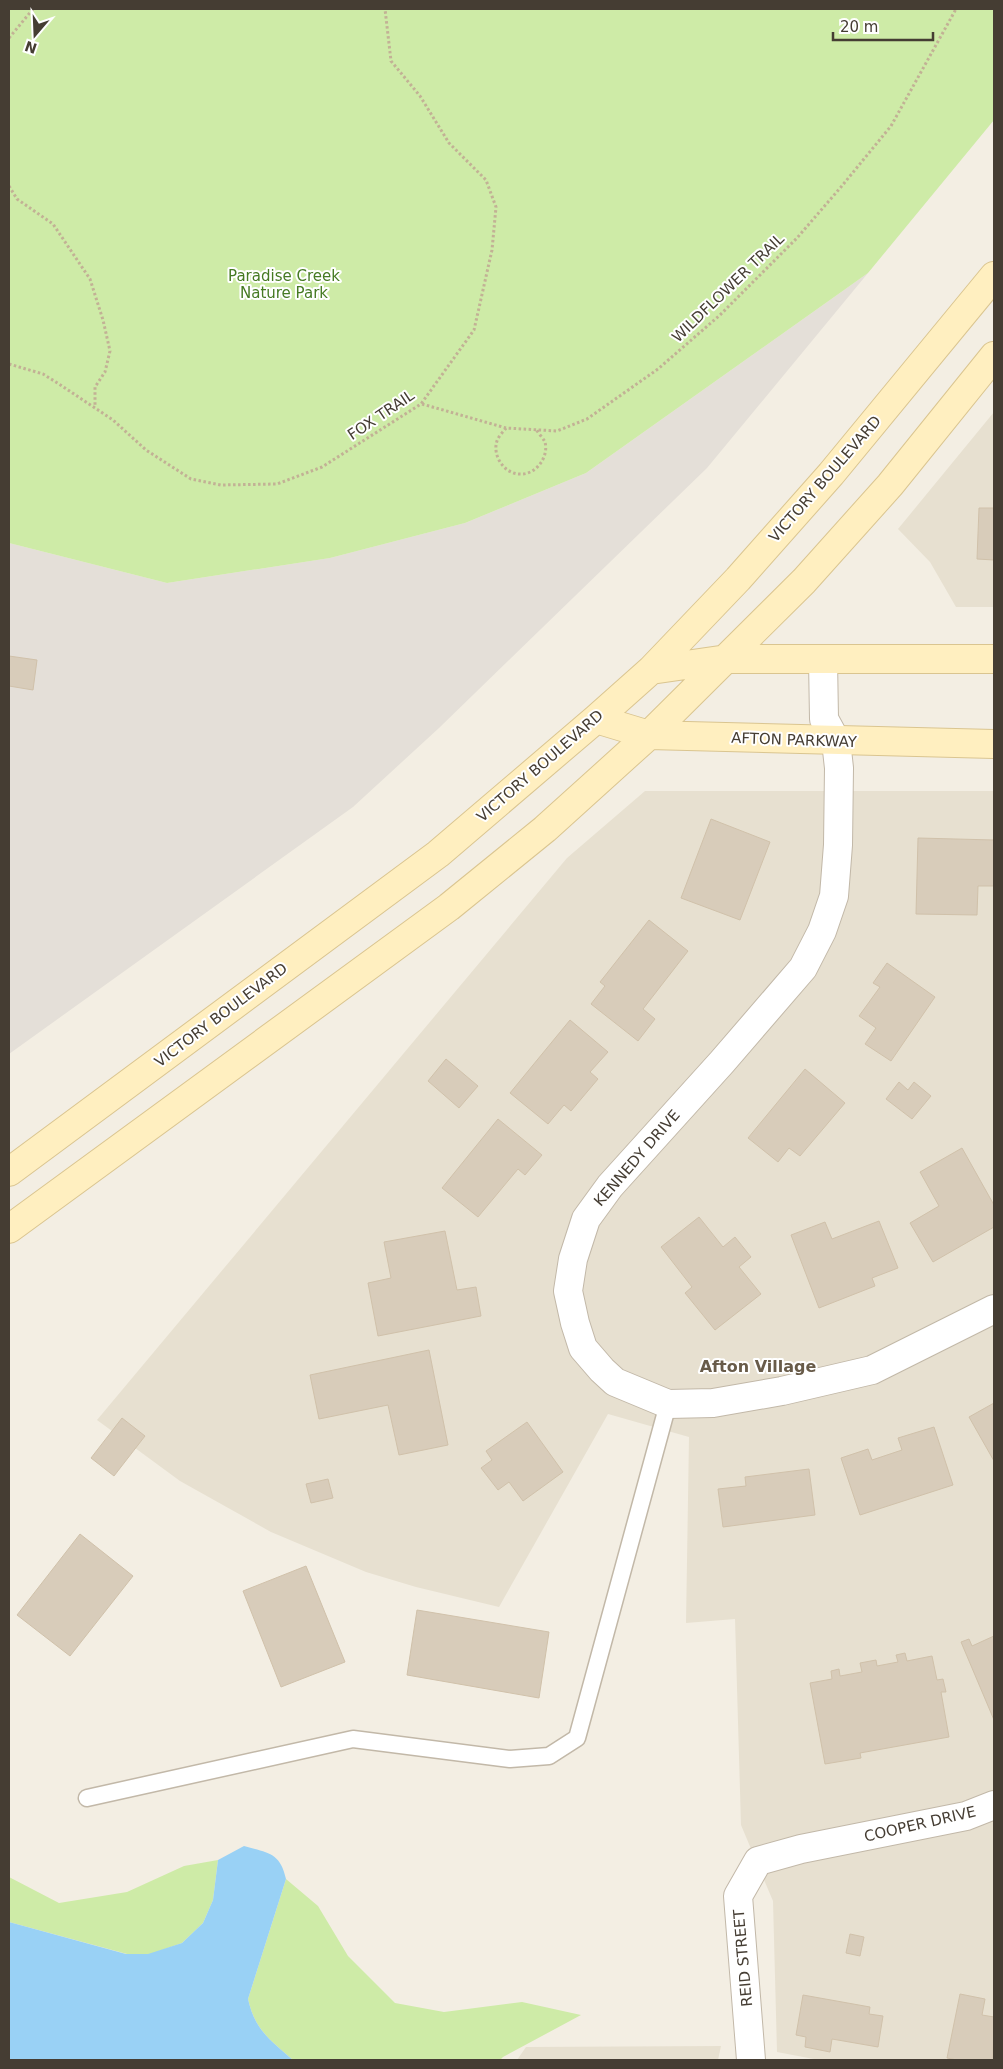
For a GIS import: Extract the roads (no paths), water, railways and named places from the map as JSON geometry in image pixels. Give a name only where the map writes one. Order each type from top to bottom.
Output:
[{"type":"main road","name":"VICTORY BOULEVARD","points":[[9,1172],[438,854],[651,670],[738,579],[831,474],[994,276]]},
{"type":"main road","points":[[9,1229],[449,908],[544,829],[649,735],[804,581],[883,492],[994,356]]},
{"type":"main road","points":[[651,670],[727,659],[994,658]]},
{"type":"main road","name":"AFTON PARKWAY","points":[[596,719],[649,735],[994,744]]},
{"type":"street","name":"KENNEDY DRIVE","points":[[823,659],[824,719],[836,741],[839,768],[838,845],[834,896],[822,931],[803,968],[722,1062],[610,1186],[586,1218],[573,1259],[568,1292],[583,1348],[602,1370],[616,1382],[668,1404],[713,1403],[774,1393],[872,1370],[994,1309]]},
{"type":"street","name":"COOPER DRIVE","points":[[845,1840],[966,1816],[994,1805]]},
{"type":"street","name":"REID STREET","points":[[751,2060],[738,1896],[758,1861],[801,1849],[845,1840]]},
{"type":"lane","points":[[87,1798],[353,1739],[510,1759],[549,1756],[577,1738],[668,1404]]},
{"type":"water","points":[[244,1846],[272,1855],[280,1863],[286,1879],[248,1999],[255,2019],[264,2034],[293,2060],[9,2060],[9,1922],[126,1954],[148,1954],[182,1943],[203,1923],[213,1900],[218,1860]]},
{"type":"district","name":"Afton Village","points":[[758,1366]]},
{"type":"park label","name":"Paradise Creek Nature Park","points":[[284,284]]}]
